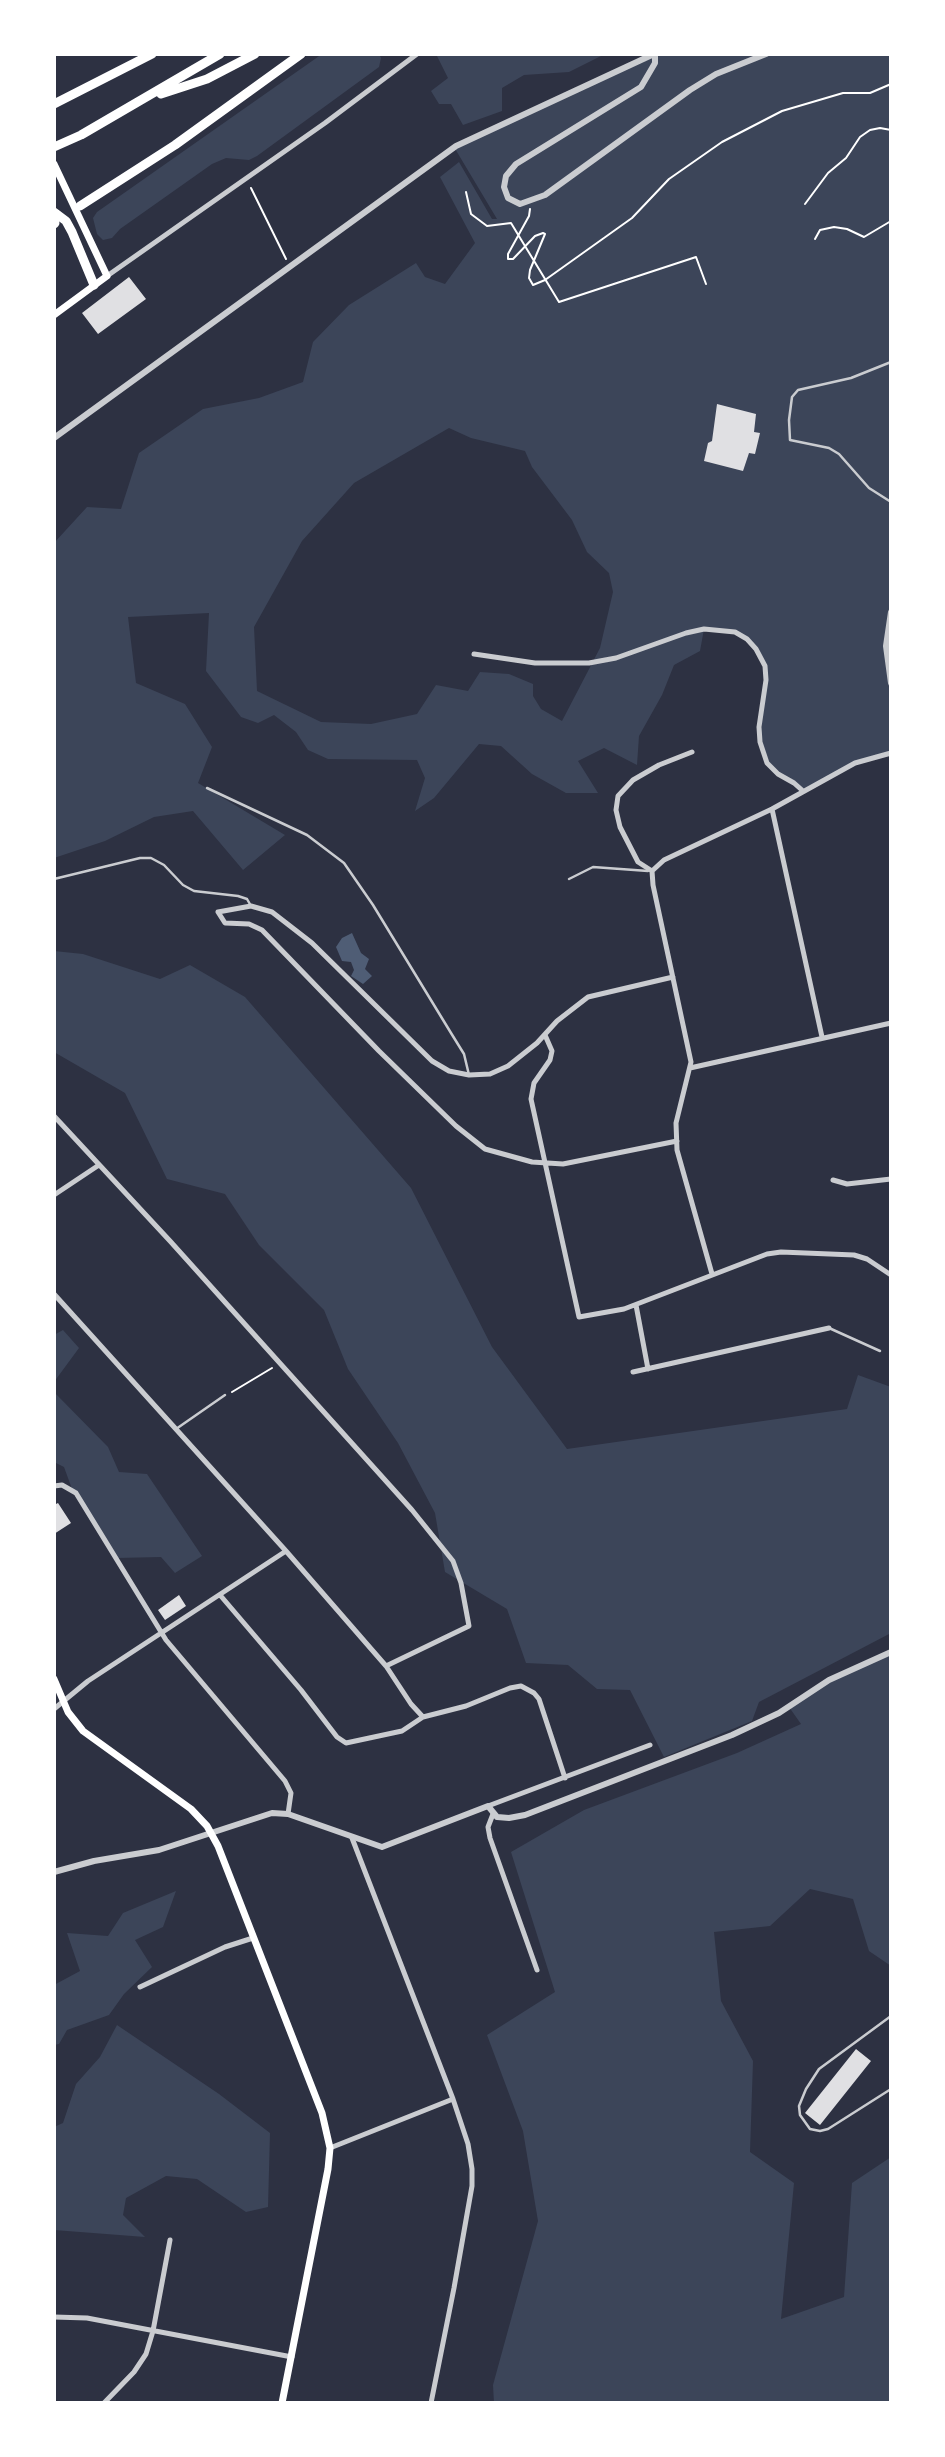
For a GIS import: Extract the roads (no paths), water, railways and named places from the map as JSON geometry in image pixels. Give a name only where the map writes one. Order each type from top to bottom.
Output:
[{"type":"highway","points":[[59,102],[152,54]]},
{"type":"highway","points":[[54,147],[81,135],[220,54]]},
{"type":"highway","points":[[146,98],[207,79],[255,54]]},
{"type":"highway","points":[[80,206],[174,145],[301,54]]},
{"type":"highway","points":[[54,212],[66,221],[94,285]]},
{"type":"main road","points":[[54,164],[107,276],[54,315]]},
{"type":"main road","points":[[54,1679],[74,1721],[94,1740],[202,1820],[218,1846],[317,2099],[330,2148],[323,2197],[282,2403]]},
{"type":"street","points":[[107,276],[314,131],[417,54]]},
{"type":"street","points":[[54,438],[456,146],[654,54],[655,63],[641,87],[516,164],[506,176],[504,187],[509,198],[520,204],[531,201],[545,195],[690,90],[716,74],[766,54]]},
{"type":"street","points":[[891,612],[886,646],[891,683]]},
{"type":"street","points":[[474,654],[535,663],[589,663],[616,658],[704,629],[734,632],[757,649],[765,666],[766,680],[759,727],[767,763],[803,791]]},
{"type":"street","points":[[692,751],[633,780],[618,796],[616,810],[620,827],[638,862],[652,871],[687,1036],[690,1068],[676,1123],[677,1141],[680,1161],[712,1274]]},
{"type":"street","points":[[652,871],[664,860],[772,809],[855,763],[891,753]]},
{"type":"street","points":[[772,809],[822,1037]]},
{"type":"street","points":[[673,977],[588,997],[556,1021],[545,1035],[508,1066],[490,1073],[468,1075],[449,1071],[432,1061],[304,936],[272,912],[251,906],[218,912],[225,923],[249,924],[262,930],[379,1051],[480,1146],[508,1157],[545,1164],[580,1161],[677,1141]]},
{"type":"street","points":[[690,1068],[891,1023]]},
{"type":"street","points":[[545,1035],[552,1051],[550,1060],[534,1083],[531,1099],[579,1317],[607,1314],[636,1305],[767,1254],[796,1251],[854,1255],[867,1259],[891,1275]]},
{"type":"street","points":[[54,1116],[280,1363],[445,1549],[457,1569],[469,1626],[386,1666]]},
{"type":"street","points":[[54,1195],[99,1165]]},
{"type":"street","points":[[833,1180],[847,1184],[891,1180]]},
{"type":"street","points":[[54,1294],[286,1551],[386,1666],[411,1704],[424,1717]]},
{"type":"street","points":[[636,1305],[648,1368]]},
{"type":"street","points":[[633,1372],[829,1328]]},
{"type":"street","points":[[54,1486],[62,1485],[72,1489],[162,1632],[285,1781],[291,1793],[288,1814]]},
{"type":"street","points":[[54,1709],[88,1681],[286,1551]]},
{"type":"street","points":[[220,1595],[302,1690],[337,1737],[346,1742],[402,1731],[424,1717],[466,1706],[521,1686],[539,1699],[565,1778]]},
{"type":"street","points":[[488,1806],[493,1814],[509,1818],[525,1815],[732,1735],[779,1713],[829,1680],[891,1652]]},
{"type":"street","points":[[54,1872],[94,1861],[159,1850],[272,1813],[288,1814],[382,1847],[650,1745]]},
{"type":"street","points":[[493,1814],[488,1828],[490,1838],[537,1970]]},
{"type":"street","points":[[352,1838],[468,2144],[472,2186],[431,2403]]},
{"type":"street","points":[[140,1987],[217,1950],[253,1938]]},
{"type":"street","points":[[330,2148],[453,2099]]},
{"type":"street","points":[[104,2403],[134,2372],[146,2354],[153,2331],[170,2240]]},
{"type":"street","points":[[54,2318],[88,2318],[292,2357]]},
{"type":"lane","points":[[891,362],[845,379],[798,390],[792,397],[789,420],[790,440],[829,448],[839,454],[869,488],[891,502]]},
{"type":"lane","points":[[207,788],[307,835],[344,863],[373,905],[464,1054],[468,1075]]},
{"type":"lane","points":[[54,879],[140,858],[151,858],[164,865],[183,885],[194,891],[238,896],[247,899],[251,906]]},
{"type":"lane","points":[[569,879],[593,867],[652,871]]},
{"type":"lane","points":[[829,1328],[880,1351]]},
{"type":"lane","points":[[176,1429],[225,1395]]},
{"type":"lane","points":[[891,2016],[819,2069],[802,2098],[800,2115],[810,2129],[828,2129],[891,2089]]}]
